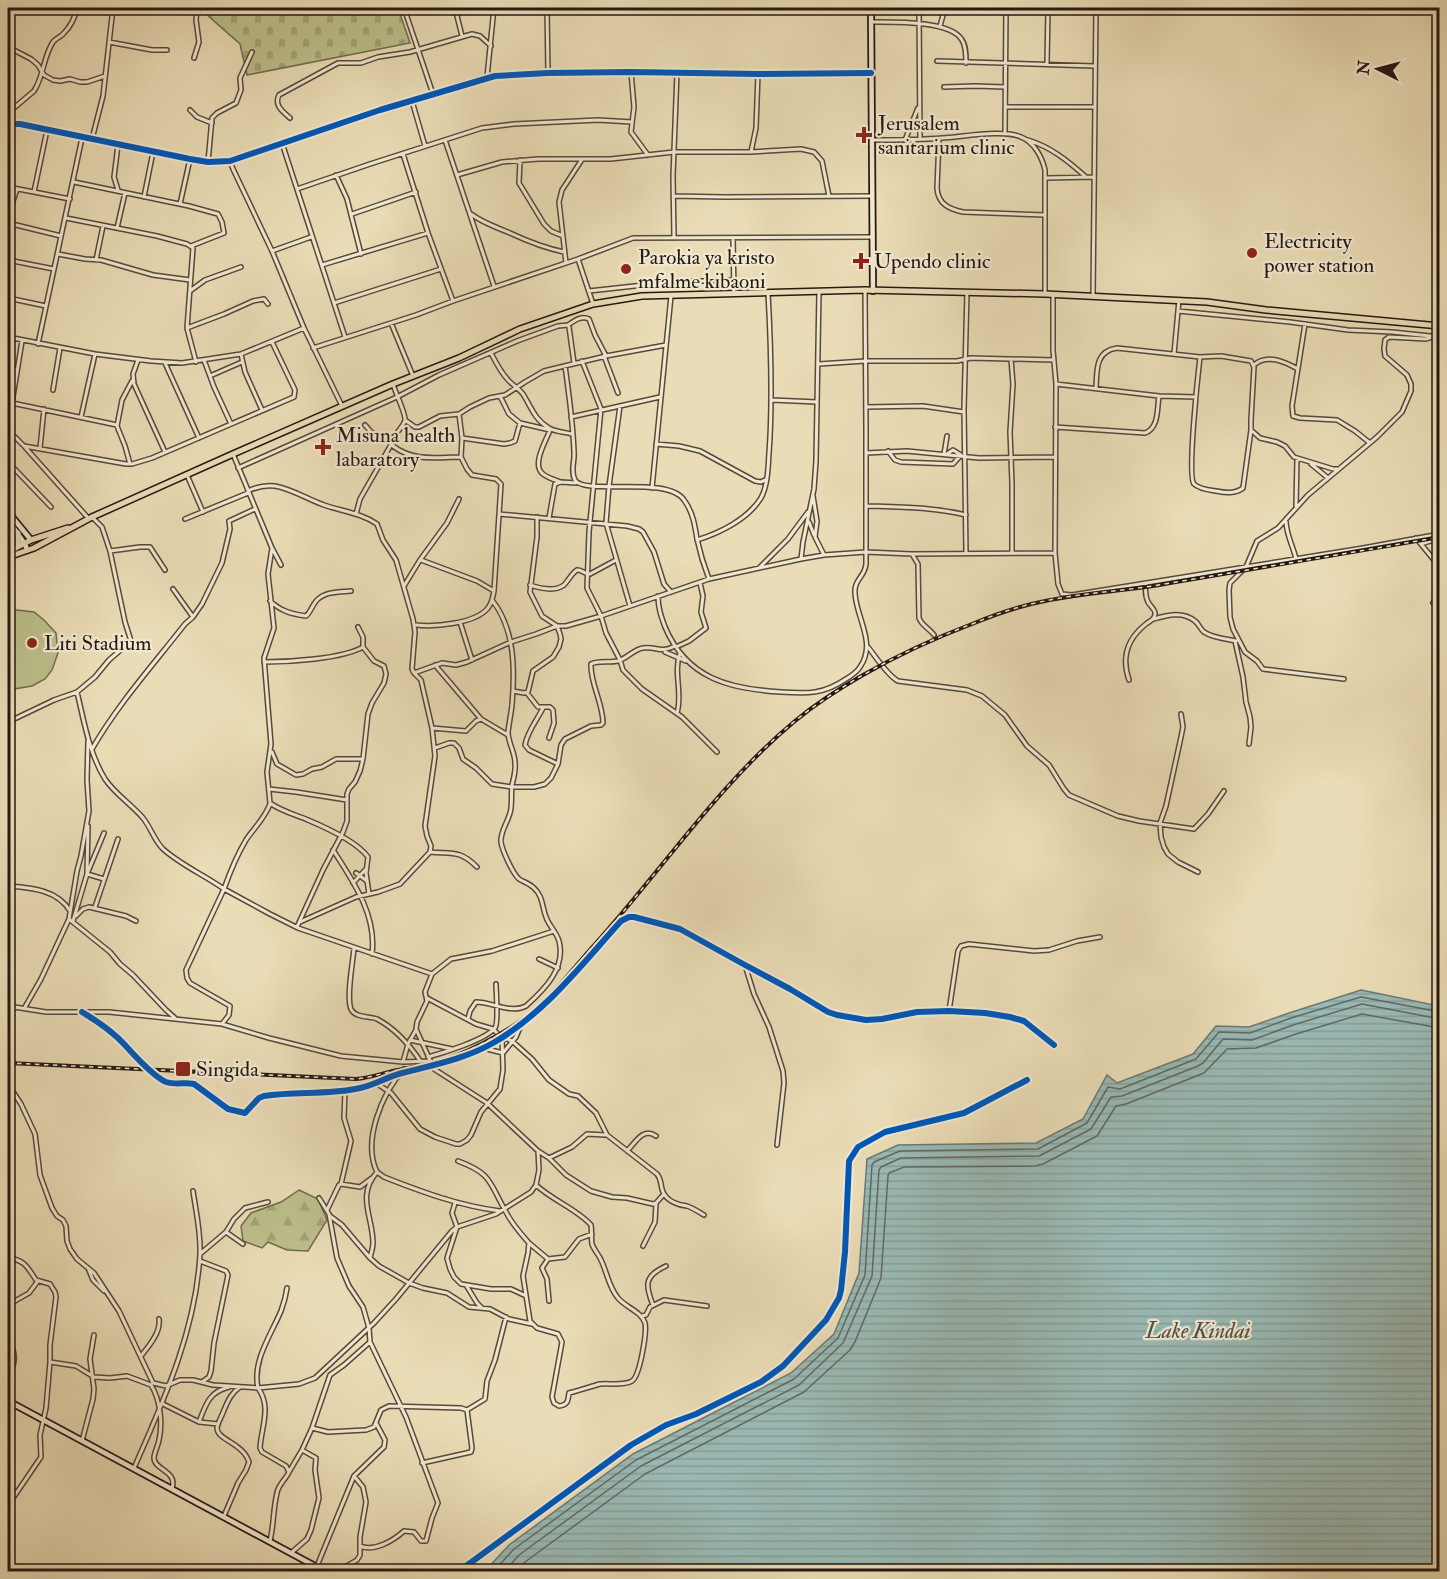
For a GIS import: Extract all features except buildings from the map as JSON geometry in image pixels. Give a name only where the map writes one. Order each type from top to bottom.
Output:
[{"type":"highway","points":[[8,557],[46,542],[78,524],[233,454],[393,384],[459,358],[520,329],[593,304],[642,296],[865,290],[1053,294],[1207,302],[1266,310],[1440,326]]},
{"type":"highway","points":[[8,552],[28,542],[78,524]]},
{"type":"highway","points":[[18,533],[18,547]]},
{"type":"main road","points":[[871,8],[873,291]]},
{"type":"main road","points":[[8,512],[28,542],[27,550]]},
{"type":"main road","points":[[8,520],[28,542]]},
{"type":"main road","points":[[8,1401],[326,1572]]},
{"type":"street","points":[[8,113],[34,91],[40,81],[45,60],[53,42],[68,28],[77,8]]},
{"type":"street","points":[[92,139],[99,116],[113,8]]},
{"type":"street","points":[[194,58],[199,42],[197,8]]},
{"type":"street","points":[[404,8],[433,94]]},
{"type":"street","points":[[455,8],[462,36]]},
{"type":"street","points":[[487,77],[494,8]]},
{"type":"street","points":[[547,8],[548,73]]},
{"type":"street","points":[[919,8],[920,139]]},
{"type":"street","points":[[940,27],[945,8]]},
{"type":"street","points":[[1005,134],[1006,8]]},
{"type":"street","points":[[1047,64],[1048,8]]},
{"type":"street","points":[[1093,296],[1096,8]]},
{"type":"street","points":[[871,22],[919,23],[956,33],[962,38],[966,63]]},
{"type":"street","points":[[290,118],[279,107],[277,102],[279,95],[338,63],[362,63],[472,34],[480,36],[491,46]]},
{"type":"street","points":[[109,42],[152,50],[167,50]]},
{"type":"street","points":[[8,47],[31,59],[47,78],[57,81],[70,79],[87,82],[105,76]]},
{"type":"street","points":[[208,162],[212,116],[236,103],[241,90],[240,78],[252,52]]},
{"type":"street","points":[[937,61],[1094,66]]},
{"type":"street","points":[[631,72],[634,100],[632,134],[648,155]]},
{"type":"street","points":[[8,142],[9,124],[190,159],[208,162],[230,161],[487,77],[518,74],[631,72],[871,73]]},
{"type":"street","points":[[674,237],[677,73]]},
{"type":"street","points":[[750,152],[756,128],[758,74]]},
{"type":"street","points":[[944,87],[1005,87]]},
{"type":"street","points":[[412,101],[425,146]]},
{"type":"street","points":[[904,140],[920,106]]},
{"type":"street","points":[[1006,107],[1094,107]]},
{"type":"street","points":[[190,110],[197,117],[212,123]]},
{"type":"street","points":[[297,189],[482,129],[514,124],[598,120],[632,122]]},
{"type":"street","points":[[34,192],[47,130]]},
{"type":"street","points":[[871,141],[1005,134],[1020,136],[1053,151],[1086,177]]},
{"type":"street","points":[[38,344],[82,138]]},
{"type":"street","points":[[939,139],[937,188],[938,195],[944,204],[963,212],[1045,215]]},
{"type":"street","points":[[445,140],[495,286]]},
{"type":"street","points":[[1027,140],[1043,161],[1046,178],[1044,294]]},
{"type":"street","points":[[282,143],[345,337]]},
{"type":"street","points":[[118,145],[114,177],[118,191]]},
{"type":"street","points":[[457,175],[502,162],[520,160],[618,159],[674,152],[801,149],[814,152],[822,161],[829,196]]},
{"type":"street","points":[[144,197],[153,152]]},
{"type":"street","points":[[404,154],[428,233],[453,301]]},
{"type":"street","points":[[180,204],[190,159]]},
{"type":"street","points":[[520,160],[519,183],[544,224],[551,231],[563,236]]},
{"type":"street","points":[[566,263],[559,210],[560,195],[581,160]]},
{"type":"street","points":[[230,161],[272,251],[313,348],[342,406]]},
{"type":"street","points":[[336,175],[352,214],[361,254]]},
{"type":"street","points":[[1046,178],[1094,177]]},
{"type":"street","points":[[74,182],[218,214],[225,232],[190,246]]},
{"type":"street","points":[[8,187],[70,200]]},
{"type":"street","points":[[8,216],[17,189]]},
{"type":"street","points":[[352,214],[416,192]]},
{"type":"street","points":[[117,228],[125,193]]},
{"type":"street","points":[[673,196],[872,196]]},
{"type":"street","points":[[469,213],[489,225],[546,248],[565,252]]},
{"type":"street","points":[[66,218],[176,240],[190,246],[193,250],[187,328],[196,362]]},
{"type":"street","points":[[8,223],[62,236]]},
{"type":"street","points":[[96,260],[103,226]]},
{"type":"street","points":[[322,266],[428,233]]},
{"type":"street","points":[[272,251],[311,237]]},
{"type":"street","points":[[313,348],[416,315],[633,238],[873,237]]},
{"type":"street","points":[[734,238],[734,293]]},
{"type":"street","points":[[58,254],[96,260],[145,273],[190,280]]},
{"type":"street","points":[[578,259],[593,304]]},
{"type":"street","points":[[8,260],[54,269]]},
{"type":"street","points":[[189,292],[205,280],[241,267]]},
{"type":"street","points":[[334,303],[441,268]]},
{"type":"street","points":[[589,291],[671,282],[734,280]]},
{"type":"street","points":[[435,748],[454,743],[459,748],[463,759],[492,784],[534,787],[544,784],[551,778],[558,764],[561,745],[565,739],[591,726],[603,723],[591,664],[627,658],[640,648],[663,651],[688,662],[712,678],[740,688],[795,693],[817,693],[834,687],[860,668],[867,652],[866,635],[855,593],[856,583],[865,573],[866,552],[865,290]]},
{"type":"street","points":[[697,540],[726,528],[747,513],[763,495],[767,479],[772,400],[768,291]]},
{"type":"street","points":[[801,559],[813,495],[816,461],[819,291]]},
{"type":"street","points":[[966,553],[963,455],[967,292]]},
{"type":"street","points":[[651,488],[671,294]]},
{"type":"street","points":[[1053,294],[1056,384],[1055,553],[1058,584],[1062,594],[1072,595],[1146,584],[1416,538],[1440,536]]},
{"type":"street","points":[[8,298],[46,306]]},
{"type":"street","points":[[187,328],[257,299],[264,299],[267,304]]},
{"type":"street","points":[[1174,354],[1179,300]]},
{"type":"street","points":[[1178,311],[1348,330],[1440,337]]},
{"type":"street","points":[[238,468],[439,375],[558,326],[568,325],[583,317],[588,319],[605,356],[618,393]]},
{"type":"street","points":[[391,323],[413,376]]},
{"type":"street","points":[[1305,324],[1292,401],[1293,416],[1337,420],[1370,443]]},
{"type":"street","points":[[568,325],[574,363]]},
{"type":"street","points":[[8,338],[138,360],[196,362],[241,354],[304,328]]},
{"type":"street","points":[[1249,744],[1251,723],[1244,677],[1230,620],[1229,587],[1231,581],[1246,567],[1257,541],[1278,528],[1296,507],[1388,427],[1402,412],[1412,386],[1407,375],[1385,356],[1385,340],[1389,337],[1426,339],[1435,336]]},
{"type":"street","points":[[8,419],[22,341]]},
{"type":"street","points":[[24,446],[130,464],[144,461],[199,438],[294,397],[295,390],[272,342]]},
{"type":"street","points":[[405,420],[418,427],[440,417],[459,414],[483,400],[505,395],[544,371],[605,356],[666,345]]},
{"type":"street","points":[[52,390],[60,348]]},
{"type":"street","points":[[1096,388],[1101,356],[1108,350],[1117,348],[1200,357],[1221,356],[1248,360],[1254,364]]},
{"type":"street","points":[[490,353],[498,368],[523,395],[536,417],[550,430]]},
{"type":"street","points":[[81,417],[95,354]]},
{"type":"street","points":[[241,354],[245,372],[262,410]]},
{"type":"street","points":[[1200,357],[1191,474],[1197,486],[1226,493],[1240,491],[1243,488],[1251,430],[1254,364]]},
{"type":"street","points":[[819,364],[965,359],[1054,360]]},
{"type":"street","points":[[1011,359],[1013,384],[1010,432],[1012,552]]},
{"type":"street","points":[[1254,364],[1262,359],[1268,359],[1298,369]]},
{"type":"street","points":[[130,464],[117,425],[122,400],[133,380],[138,360]]},
{"type":"street","points":[[204,360],[231,424]]},
{"type":"street","points":[[582,361],[601,409],[590,522],[587,588],[623,670],[636,684],[677,713],[717,752]]},
{"type":"street","points":[[165,362],[199,438]]},
{"type":"street","points":[[210,376],[242,362]]},
{"type":"street","points":[[565,366],[574,455],[573,470],[578,483]]},
{"type":"street","points":[[8,369],[17,370]]},
{"type":"street","points":[[133,380],[165,452]]},
{"type":"street","points":[[356,514],[360,499],[405,420],[393,384]]},
{"type":"street","points":[[1056,384],[1159,396],[1196,397]]},
{"type":"street","points":[[501,396],[509,414],[520,423],[572,434]]},
{"type":"street","points":[[1055,427],[1145,433],[1153,429],[1155,425],[1159,396]]},
{"type":"street","points":[[571,417],[660,397]]},
{"type":"street","points":[[772,400],[817,402]]},
{"type":"street","points":[[12,403],[117,425]]},
{"type":"street","points":[[620,406],[606,523],[630,606]]},
{"type":"street","points":[[866,407],[923,406],[964,412]]},
{"type":"street","points":[[40,448],[44,409]]},
{"type":"street","points":[[415,625],[436,626],[460,622],[485,611],[492,600],[494,591],[500,481],[471,475],[467,470],[461,457],[462,438],[459,414]]},
{"type":"street","points":[[462,438],[508,444],[515,441],[520,423]]},
{"type":"street","points":[[365,425],[372,433],[393,441],[396,448],[416,457],[461,457]]},
{"type":"street","points":[[8,430],[102,527],[110,551],[131,641],[77,692],[54,700],[8,722]]},
{"type":"street","points":[[550,430],[538,460],[538,468],[543,474],[561,482],[662,489],[678,494],[684,499],[693,518],[709,579]]},
{"type":"street","points":[[1251,430],[1260,438],[1285,446],[1294,457],[1333,470],[1337,469]]},
{"type":"street","points":[[946,454],[947,436]]},
{"type":"street","points":[[656,444],[700,451],[755,481],[761,482],[767,479]]},
{"type":"street","points":[[888,451],[895,460],[901,462],[953,464],[963,455]]},
{"type":"street","points":[[866,453],[907,451],[979,458],[1055,457]]},
{"type":"street","points":[[233,454],[281,565]]},
{"type":"street","points":[[1296,507],[1297,458]]},
{"type":"street","points":[[8,462],[51,507]]},
{"type":"street","points":[[1309,463],[1328,478]]},
{"type":"street","points":[[187,475],[203,512]]},
{"type":"street","points":[[549,518],[554,486],[561,482]]},
{"type":"street","points":[[184,519],[258,487],[275,486],[291,490],[324,505],[356,514],[376,524],[394,556],[404,586],[415,625],[412,664],[414,673],[422,684],[435,748],[434,771],[425,826],[426,836],[431,846],[430,852],[400,884],[361,896],[300,922]]},
{"type":"street","points":[[813,495],[817,521],[815,537]]},
{"type":"street","points":[[404,586],[447,524],[459,499]]},
{"type":"street","points":[[867,506],[928,508],[966,515]]},
{"type":"street","points":[[92,748],[132,690],[193,617],[209,592],[222,564],[230,529],[229,521],[255,509]]},
{"type":"street","points":[[759,567],[788,539],[809,510]]},
{"type":"street","points":[[499,514],[634,527],[644,532],[654,552],[664,584],[671,592]]},
{"type":"street","points":[[527,693],[530,690],[533,671],[550,660],[559,646],[560,634],[557,626],[542,616],[531,596],[530,585],[537,517]]},
{"type":"street","points":[[808,518],[824,555]]},
{"type":"street","points":[[1286,519],[1286,530],[1296,559]]},
{"type":"street","points":[[1421,544],[1440,536]]},
{"type":"street","points":[[1416,538],[1440,571]]},
{"type":"street","points":[[110,551],[150,547],[165,570]]},
{"type":"street","points":[[222,1024],[229,1015],[230,1006],[190,983],[186,970],[240,851],[270,804],[267,768],[271,750],[270,721],[264,662],[274,628],[268,574],[272,548]]},
{"type":"street","points":[[414,673],[435,665],[445,663],[456,665],[472,660],[512,642],[557,626],[566,626],[600,616],[709,579],[801,559],[866,552],[1055,553]]},
{"type":"street","points":[[912,554],[918,564],[919,618],[921,623],[934,635]]},
{"type":"street","points":[[420,560],[477,581],[494,591]]},
{"type":"street","points":[[530,585],[553,589],[563,585],[577,570],[587,574],[595,572],[616,560]]},
{"type":"street","points":[[663,651],[685,644],[706,628],[701,612],[704,596],[700,583]]},
{"type":"street","points":[[664,584],[657,607],[669,637],[688,662]]},
{"type":"street","points":[[1146,584],[1147,599],[1155,611],[1166,616]]},
{"type":"street","points":[[1433,603],[1440,588]]},
{"type":"street","points":[[173,589],[193,617]]},
{"type":"street","points":[[270,601],[287,613],[306,616],[318,599],[323,596],[332,592],[351,591]]},
{"type":"street","points":[[468,1019],[476,1002],[518,1009],[526,1006],[558,968],[561,950],[555,931],[546,919],[542,899],[534,888],[513,873],[501,845],[501,835],[510,813],[516,766],[508,735],[513,691],[512,642],[501,614],[492,600]]},
{"type":"street","points":[[645,602],[657,607]]},
{"type":"street","points":[[1154,619],[1155,611]]},
{"type":"street","points":[[1129,680],[1125,667],[1126,651],[1139,630],[1154,619],[1177,615],[1196,621],[1202,631],[1218,638],[1237,641],[1264,670],[1344,679]]},
{"type":"street","points":[[460,622],[472,660]]},
{"type":"street","points":[[297,927],[333,850],[344,832],[347,821],[348,791],[357,779],[363,759],[368,714],[384,683],[386,674],[384,666],[375,661],[363,647],[363,637],[358,627]]},
{"type":"street","points":[[867,646],[894,680],[967,690],[982,696],[1000,710],[1027,746],[1049,765],[1069,795],[1118,816],[1196,828],[1224,791]]},
{"type":"street","points":[[264,662],[323,657],[347,653],[363,647]]},
{"type":"street","points":[[677,713],[680,702],[677,671],[680,653]]},
{"type":"street","points":[[435,665],[481,719],[508,735]]},
{"type":"street","points":[[513,691],[527,693],[538,708],[552,708],[555,716],[549,738]]},
{"type":"street","points":[[77,692],[88,740],[105,778],[148,824],[162,848],[224,889],[297,927],[432,974]]},
{"type":"street","points":[[543,708],[525,746],[558,764]]},
{"type":"street","points":[[1182,714],[1183,727],[1160,824],[1162,842],[1168,854],[1198,872]]},
{"type":"street","points":[[432,728],[466,731],[481,719]]},
{"type":"street","points":[[88,740],[89,811],[70,910],[72,919],[110,952],[176,1018]]},
{"type":"street","points":[[271,750],[278,764],[296,775],[322,767],[336,759],[363,759]]},
{"type":"street","points":[[269,789],[347,800]]},
{"type":"street","points":[[270,804],[340,836],[355,844],[366,854],[369,861],[366,868],[353,883]]},
{"type":"street","points":[[87,821],[89,839],[87,874]]},
{"type":"street","points":[[24,1007],[72,919],[104,833]]},
{"type":"street","points":[[94,907],[118,839]]},
{"type":"street","points":[[333,850],[361,896],[373,933],[372,954]]},
{"type":"street","points":[[430,852],[462,855],[477,867]]},
{"type":"street","points":[[366,868],[369,894]]},
{"type":"street","points":[[356,873],[367,881]]},
{"type":"street","points":[[87,874],[105,879]]},
{"type":"street","points":[[8,886],[45,891],[70,910]]},
{"type":"street","points":[[72,919],[85,908],[94,907],[136,921]]},
{"type":"street","points":[[8,1006],[46,1012],[110,1012],[222,1024],[268,1038],[361,1059],[421,1062],[459,1057],[483,1048],[523,1022],[549,999],[621,921],[629,917],[680,928],[828,1012],[843,1017],[866,1020],[917,1012],[985,1013],[1024,1021],[1054,1045]]},
{"type":"street","points":[[403,1062],[417,1022],[426,1006],[425,992],[432,974],[451,959],[492,951],[555,931]]},
{"type":"street","points":[[949,1011],[958,951],[963,945],[1049,950],[1077,941],[1100,938]]},
{"type":"street","points":[[354,948],[350,987],[352,1012],[386,1024],[409,1042],[421,1062]]},
{"type":"street","points":[[539,959],[558,968]]},
{"type":"street","points":[[745,965],[754,994],[770,1027],[783,1071],[784,1083],[777,1145]]},
{"type":"street","points":[[82,1012],[97,1021],[123,1043],[160,1079],[174,1084],[194,1084],[228,1109],[245,1113],[259,1098],[264,1096],[364,1088],[476,1040],[493,1029],[496,1024],[496,984]]},
{"type":"street","points":[[427,998],[476,1024],[493,1029],[502,1037],[512,1041],[549,1080],[569,1094],[578,1096],[596,1113],[607,1135],[657,1174],[662,1181],[664,1194],[678,1205],[687,1206],[704,1215]]},
{"type":"street","points":[[8,1015],[16,1007]]},
{"type":"street","points":[[503,1053],[523,1022]]},
{"type":"street","points":[[416,1029],[430,1061],[442,1074],[487,1103],[566,1175],[591,1191],[612,1197],[653,1204],[664,1194]]},
{"type":"street","points":[[376,1083],[389,1091],[420,1129],[429,1135],[456,1144],[464,1142],[471,1136],[477,1118],[487,1103],[500,1089],[502,1037]]},
{"type":"street","points":[[409,1042],[423,1042],[453,1050]]},
{"type":"street","points":[[483,1048],[503,1053]]},
{"type":"street","points":[[404,1069],[381,1106],[372,1135],[373,1164],[377,1172],[384,1177],[455,1203],[476,1208],[502,1210]]},
{"type":"street","points":[[458,1572],[631,1445],[666,1425],[696,1414],[761,1382],[783,1366],[825,1320],[839,1298],[845,1252],[849,1161],[858,1147],[885,1132],[964,1113],[1027,1080]]},
{"type":"street","points":[[8,1084],[21,1104],[35,1134],[40,1175],[52,1208],[66,1226],[70,1249],[77,1259],[94,1273],[119,1311],[153,1383],[162,1386],[180,1380],[258,1388],[299,1384],[315,1378],[369,1328],[457,1227],[502,1210],[531,1191],[536,1185],[539,1170],[538,1151]]},
{"type":"street","points":[[345,1091],[344,1118],[351,1141],[341,1184],[328,1212],[337,1258],[349,1286],[363,1307],[370,1342],[401,1406],[438,1503],[426,1540],[421,1541],[414,1532],[404,1531],[377,1546],[367,1549],[360,1546]]},
{"type":"street","points":[[627,1151],[643,1134],[647,1132],[656,1136]]},
{"type":"street","points":[[549,1158],[572,1147],[587,1134],[607,1135]]},
{"type":"street","points":[[458,1161],[476,1168],[487,1177],[502,1210],[515,1228],[548,1259],[565,1257],[579,1239],[592,1234]]},
{"type":"street","points":[[370,1257],[373,1240],[366,1200],[377,1172]]},
{"type":"street","points":[[341,1184],[360,1186],[374,1176]]},
{"type":"street","points":[[319,1198],[328,1212],[379,1266],[409,1283],[447,1293],[468,1307],[494,1311],[532,1324],[537,1328],[556,1332],[561,1338],[562,1346],[552,1397],[554,1403],[559,1406],[568,1402],[571,1392],[601,1384],[626,1383],[633,1380],[638,1371],[645,1323],[640,1315],[617,1298],[593,1246],[592,1228],[588,1222],[536,1185]]},
{"type":"street","points":[[134,1468],[163,1404],[193,1309],[200,1254],[193,1191]]},
{"type":"street","points":[[200,1254],[226,1232],[234,1218],[245,1208],[268,1202]]},
{"type":"street","points":[[455,1203],[452,1213],[457,1227],[449,1250],[448,1264],[456,1280],[468,1287],[477,1304],[482,1308]]},
{"type":"street","points":[[643,1246],[655,1222],[656,1203]]},
{"type":"street","points":[[226,1232],[243,1244]]},
{"type":"street","points":[[529,1243],[523,1271],[532,1324]]},
{"type":"street","points":[[8,1257],[23,1262],[30,1268],[34,1278],[50,1284],[56,1292],[50,1336],[46,1401],[40,1435],[40,1460],[10,1501]]},
{"type":"street","points":[[548,1259],[542,1268],[547,1279],[549,1301]]},
{"type":"street","points":[[199,1261],[222,1269],[228,1275],[214,1343],[211,1371],[209,1377],[202,1382]]},
{"type":"street","points":[[653,1305],[648,1291],[648,1280],[656,1271],[666,1266]]},
{"type":"street","points":[[8,1305],[29,1293],[38,1281]]},
{"type":"street","points":[[464,1284],[491,1289],[511,1289],[526,1296]]},
{"type":"street","points":[[287,1288],[281,1310],[257,1369],[258,1388],[263,1396],[265,1416],[260,1448],[262,1452],[286,1466],[289,1472]]},
{"type":"street","points":[[640,1315],[646,1315],[650,1306],[667,1300],[707,1306]]},
{"type":"street","points":[[467,1410],[484,1399],[506,1317]]},
{"type":"street","points":[[141,1356],[159,1328],[159,1319]]},
{"type":"street","points":[[81,1441],[93,1399],[90,1359],[94,1335]]},
{"type":"street","points":[[8,1338],[14,1355],[12,1367],[8,1372]]},
{"type":"street","points":[[270,1541],[276,1493],[302,1450],[312,1428],[330,1374],[370,1342]]},
{"type":"street","points":[[50,1362],[76,1366],[92,1376],[111,1378],[127,1376],[151,1384],[156,1393],[159,1412],[159,1440],[154,1459],[155,1463],[165,1469],[172,1479],[172,1488]]},
{"type":"street","points":[[199,1422],[212,1395],[216,1391],[232,1386]]},
{"type":"street","points":[[224,1516],[249,1462],[243,1451],[219,1436],[217,1431],[230,1398],[241,1386]]},
{"type":"street","points":[[8,1401],[8,1413]]},
{"type":"street","points":[[163,1404],[199,1422],[218,1424]]},
{"type":"street","points":[[312,1428],[328,1432],[366,1430],[374,1427],[384,1407],[467,1410]]},
{"type":"street","points":[[422,1463],[471,1452],[467,1410]]},
{"type":"street","points":[[317,1566],[354,1476],[384,1447],[385,1440],[376,1423]]},
{"type":"street","points":[[291,1553],[310,1535],[319,1498],[314,1467],[316,1458],[302,1450]]},
{"type":"street","points":[[336,1572],[358,1559],[366,1502],[363,1487],[354,1476]]},
{"type":"green space","points":[[207,8],[398,8],[410,43],[247,75],[240,44],[206,14]]},
{"type":"green space","name":"Liti Stadium","points":[[8,609],[34,612],[44,620],[56,633],[58,653],[52,670],[45,679],[32,686],[8,690]]},
{"type":"green space","points":[[299,1190],[318,1199],[327,1220],[308,1251],[287,1250],[268,1242],[262,1248],[243,1241],[241,1226],[251,1213],[281,1202]]},
{"type":"water","name":"Lake Kindai","points":[[1361,990],[1439,1006],[1439,1571],[485,1571],[509,1545],[633,1454],[791,1373],[834,1334],[859,1273],[867,1159],[898,1145],[1036,1143],[1083,1119],[1107,1075],[1117,1083],[1193,1054],[1216,1026],[1249,1027]]},
{"type":"railway","points":[[8,1063],[356,1079],[447,1059],[494,1037],[536,1009],[620,915],[716,800],[767,746],[819,703],[890,661],[930,641],[981,620],[1035,603],[1155,586],[1440,537]]},
{"type":"cycle path","points":[[8,124],[20,124],[190,159],[208,162],[230,161],[380,110],[495,76],[631,72],[871,73]]},
{"type":"cycle path","points":[[82,1012],[114,1035],[161,1079],[170,1083],[194,1084],[228,1109],[245,1113],[259,1098],[264,1096],[361,1088],[482,1049],[529,1018],[562,987],[621,921],[634,917],[680,929],[837,1015],[866,1020],[917,1012],[985,1013],[1024,1021],[1054,1045]]},
{"type":"cycle path","points":[[458,1572],[631,1445],[666,1425],[696,1414],[761,1382],[783,1366],[826,1320],[839,1298],[845,1252],[849,1161],[858,1147],[885,1132],[964,1113],[1027,1080]]},
{"type":"place","name":"Jerusalem sanitarium clinic","points":[[864,135]]},
{"type":"place","name":"Electricity power station","points":[[1252,253]]},
{"type":"place","name":"Upendo clinic","points":[[861,261]]},
{"type":"place","name":"Parokia ya kristo mfalme kibaoni","points":[[626,269]]},
{"type":"place","name":"Misuna health labaratory","points":[[323,447]]},
{"type":"place","name":"Liti Stadium","points":[[32,643]]},
{"type":"place","name":"Singida","points":[[183,1069]]}]
